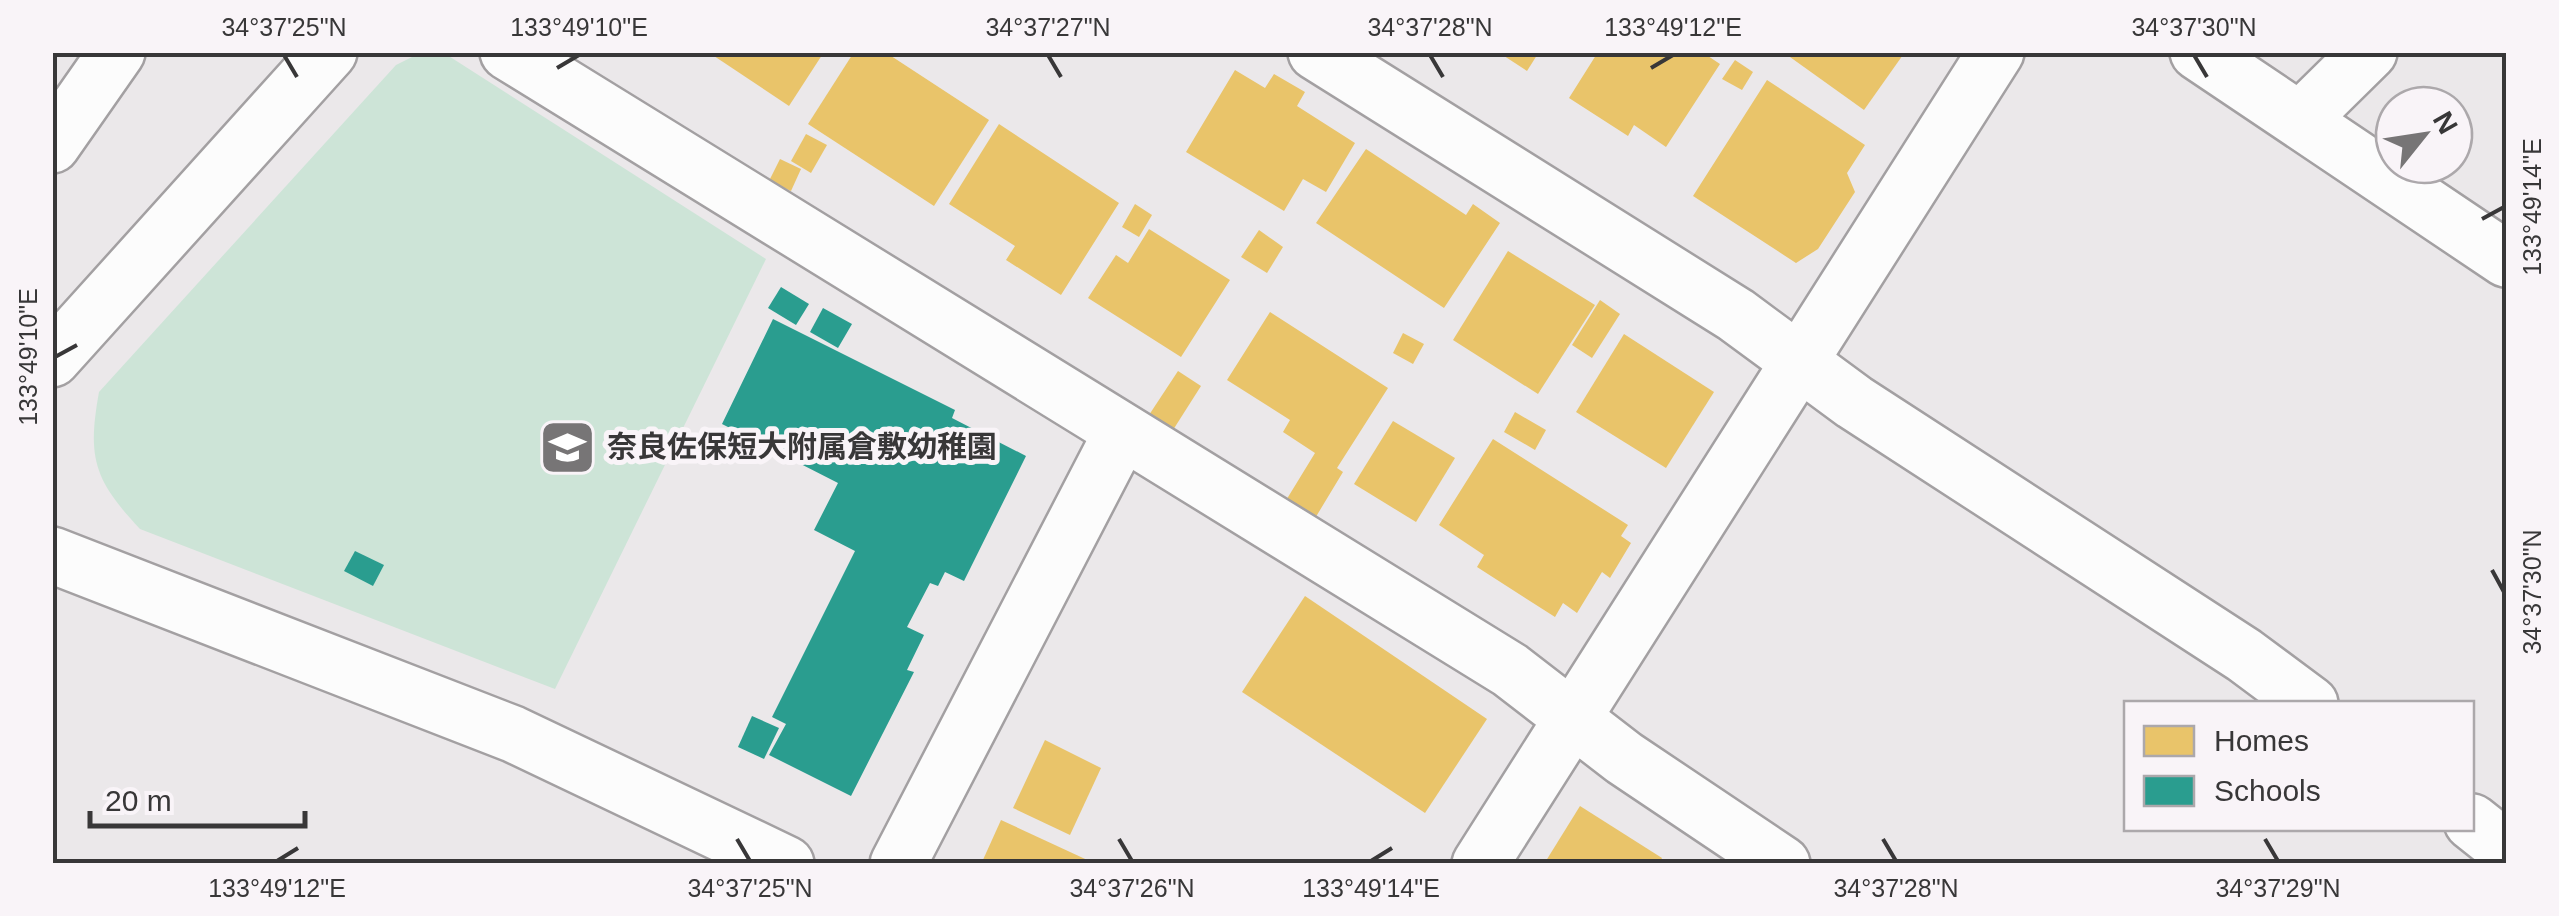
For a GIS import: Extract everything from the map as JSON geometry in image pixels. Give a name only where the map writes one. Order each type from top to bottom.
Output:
[{"type":"street","points":[[52,145],[117,52]]},
{"type":"street","points":[[52,359],[329,52]]},
{"type":"street","points":[[508,52],[1510,670],[1624,758],[1782,864]]},
{"type":"street","points":[[1316,52],[1736,315],[1799,364],[2244,655],[2306,701]]},
{"type":"street","points":[[1480,864],[1996,52]]},
{"type":"street","points":[[2198,52],[2302,118],[2506,259]]},
{"type":"street","points":[[2302,118],[2369,52]]},
{"type":"street","points":[[898,864],[1122,432]]},
{"type":"street","points":[[52,556],[512,734],[786,864]]},
{"type":"street","points":[[2474,824],[2506,849]]},
{"type":"green space","name":"奈良佐保短大附属倉敷幼稚園","points":[[420,53],[444,53],[766,259],[555,689],[140,529],[112,496],[98,467],[94,434],[99,392],[396,65]]},
{"type":"building: Homes","points":[[708,52],[824,52],[789,106]]},
{"type":"building: Homes","points":[[854,52],[885,52],[989,120],[934,206],[808,124]]},
{"type":"building: Homes","points":[[1498,52],[1539,52],[1527,71]]},
{"type":"building: Homes","points":[[1598,52],[1702,52],[1720,64],[1666,147],[1634,125],[1628,136],[1569,98]]},
{"type":"building: Homes","points":[[1783,52],[1905,52],[1864,110]]},
{"type":"building: Homes","points":[[1735,60],[1753,72],[1742,90],[1722,79]]},
{"type":"building: Homes","points":[[1235,70],[1265,88],[1274,74],[1305,92],[1297,106],[1355,143],[1326,192],[1303,179],[1284,211],[1186,152]]},
{"type":"building: Homes","points":[[1767,80],[1865,145],[1847,173],[1855,192],[1818,249],[1796,263],[1693,196]]},
{"type":"building: Homes","points":[[999,124],[1119,203],[1061,295],[1006,260],[1015,246],[949,204]]},
{"type":"building: Homes","points":[[806,134],[827,145],[811,173],[791,161]]},
{"type":"building: Homes","points":[[1366,149],[1466,215],[1473,204],[1500,223],[1444,308],[1316,223]]},
{"type":"building: Homes","points":[[780,159],[801,169],[791,191],[769,181]]},
{"type":"building: Homes","points":[[1135,204],[1152,215],[1139,237],[1122,227]]},
{"type":"building: Homes","points":[[1149,229],[1230,280],[1181,357],[1088,298],[1116,255],[1128,263]]},
{"type":"building: Homes","points":[[1259,230],[1283,247],[1267,273],[1241,257]]},
{"type":"building: Homes","points":[[1508,251],[1595,305],[1538,394],[1453,340]]},
{"type":"building: Homes","points":[[1600,300],[1620,314],[1592,358],[1572,345]]},
{"type":"building: Homes","points":[[1270,312],[1388,388],[1337,468],[1343,472],[1314,520],[1285,502],[1315,453],[1283,432],[1290,420],[1227,380]]},
{"type":"building: Homes","points":[[1403,333],[1424,344],[1413,364],[1393,353]]},
{"type":"building: Homes","points":[[1624,334],[1714,392],[1666,468],[1576,412]]},
{"type":"building: Homes","points":[[1178,371],[1201,386],[1173,430],[1149,415]]},
{"type":"building: Homes","points":[[1515,412],[1546,430],[1535,450],[1504,432]]},
{"type":"building: Homes","points":[[1393,421],[1455,458],[1416,522],[1354,484]]},
{"type":"building: Homes","points":[[1493,439],[1628,525],[1621,536],[1631,543],[1610,578],[1602,572],[1577,613],[1563,603],[1555,617],[1477,567],[1484,555],[1439,525]]},
{"type":"building: Homes","points":[[1305,596],[1487,719],[1425,813],[1242,692]]},
{"type":"building: Homes","points":[[1045,740],[1101,768],[1070,835],[1013,808]]},
{"type":"building: Homes","points":[[1580,806],[1662,858],[1659,864],[1544,864]]},
{"type":"building: Homes","points":[[1001,820],[1096,864],[986,864],[982,862]]},
{"type":"building: Schools","points":[[781,287],[809,304],[796,325],[768,308]]},
{"type":"building: Schools","points":[[823,308],[852,324],[838,348],[810,332]]},
{"type":"building: Schools","points":[[773,319],[955,410],[952,418],[1026,456],[964,581],[945,572],[938,586],[930,583],[907,627],[924,635],[907,670],[914,672],[851,796],[769,755],[786,724],[772,717],[855,551],[814,530],[838,483],[722,424]]},
{"type":"building: Schools","points":[[355,551],[384,565],[373,586],[344,571]]},
{"type":"building: Schools","points":[[752,716],[779,728],[764,759],[738,747]]},
{"type":"place","name":"奈良佐保短大附属倉敷幼稚園","points":[[568,447]]}]
